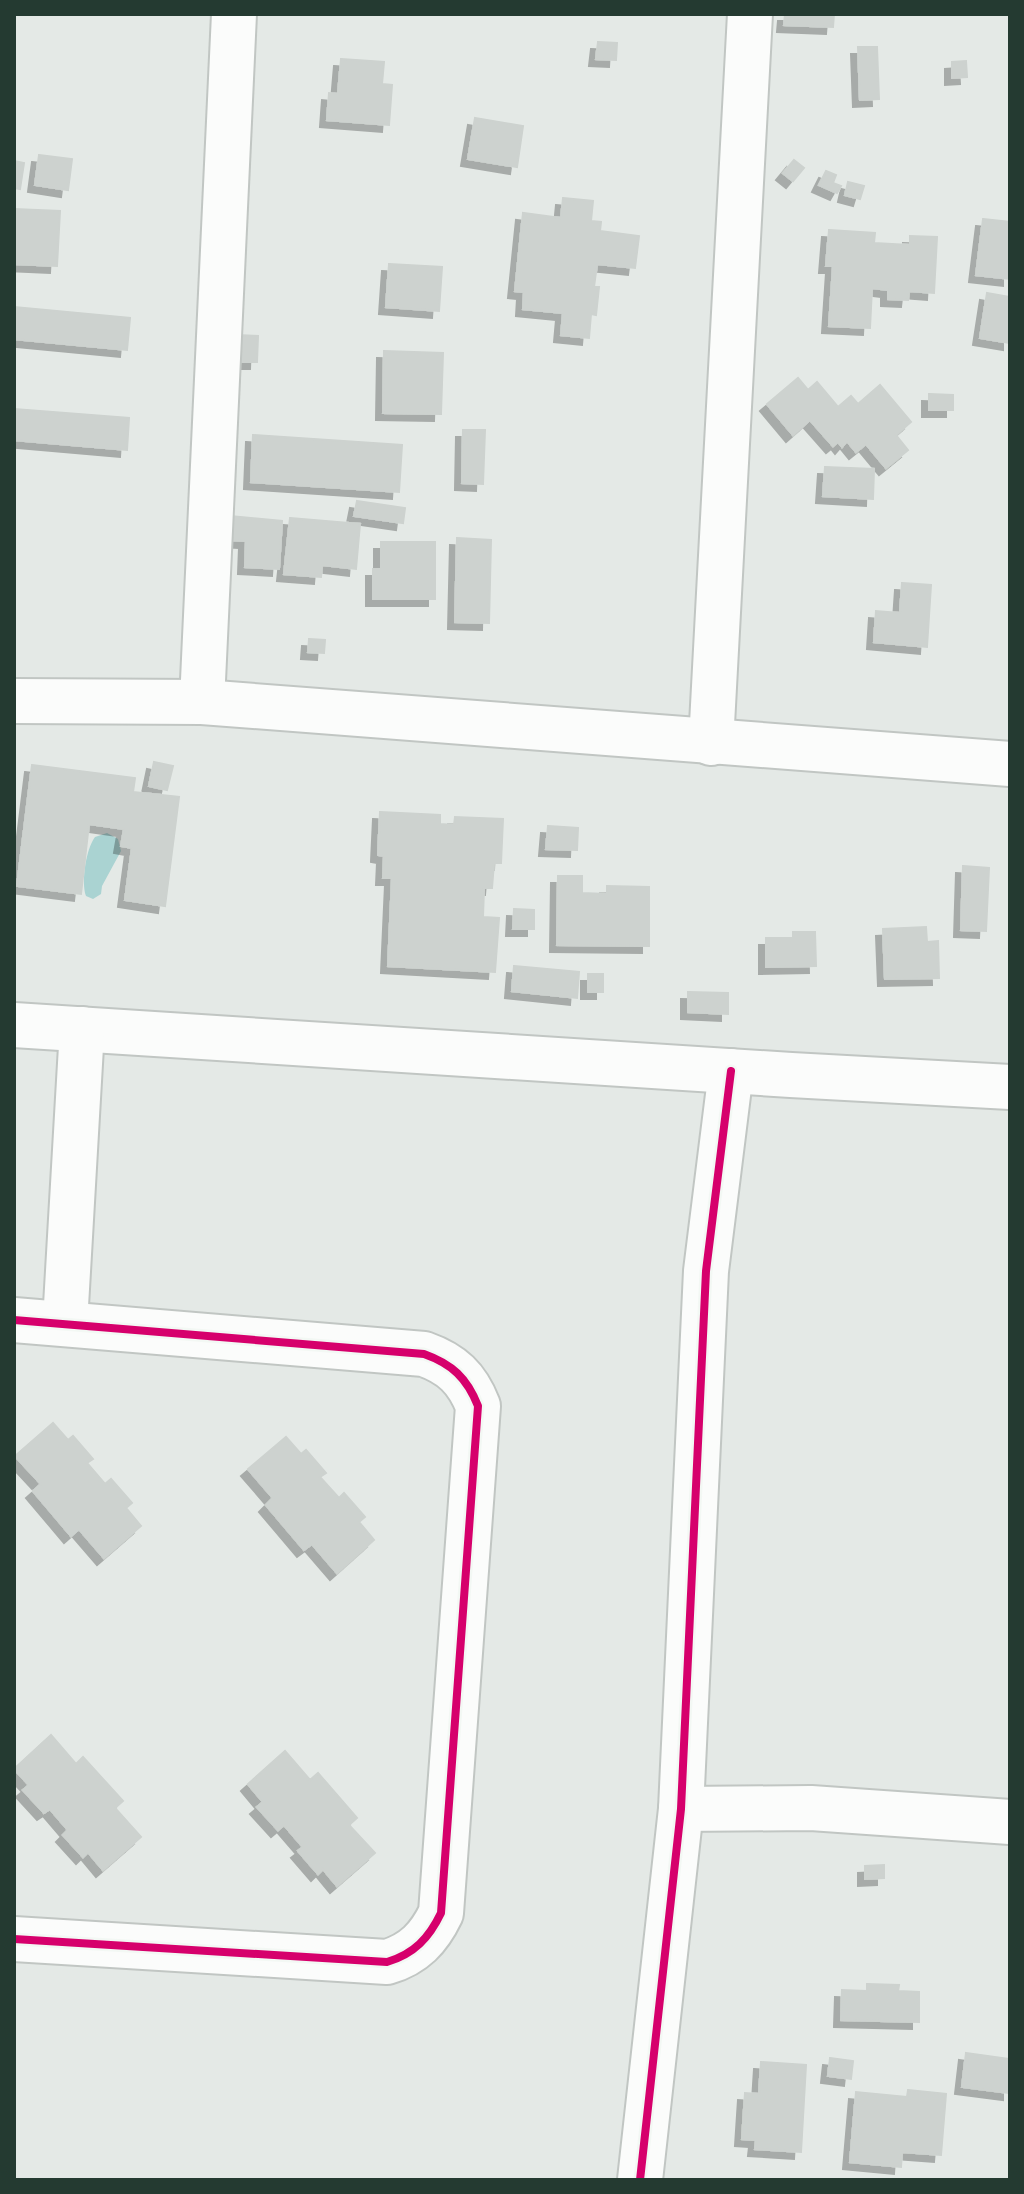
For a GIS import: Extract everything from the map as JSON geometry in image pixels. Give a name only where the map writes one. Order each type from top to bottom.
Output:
[{"type":"street","points":[[202,702],[234,14]]},
{"type":"street","points":[[711,743],[750,14]]},
{"type":"street","points":[[14,701],[202,702],[1010,764]]},
{"type":"street","points":[[14,1025],[1010,1087]]},
{"type":"street","points":[[65,1323],[82,1029]]},
{"type":"street","points":[[640,2180],[681,1809],[706,1271],[731,1071]]},
{"type":"street","points":[[14,1320],[424,1354],[457,1370],[471,1387],[478,1406],[441,1913],[432,1931],[406,1957],[387,1962],[14,1939]]},
{"type":"street","points":[[681,1809],[811,1808],[1010,1822]]},
{"type":"water","points":[[107,833],[118,839],[121,851],[102,886],[101,894],[93,899],[86,896],[85,890],[87,857],[95,837]]},
{"type":"building","points":[[785,14],[834,14],[833,27],[784,25]]},
{"type":"building","points":[[598,42],[617,43],[616,60],[596,59]]},
{"type":"building","points":[[858,47],[877,47],[879,99],[860,100]]},
{"type":"building","points":[[341,59],[384,62],[382,84],[392,85],[389,125],[327,120],[329,93],[338,94]]},
{"type":"building","points":[[966,61],[967,77],[952,78],[952,62]]},
{"type":"building","points":[[475,118],[523,126],[517,167],[468,159]]},
{"type":"building","points":[[39,155],[72,159],[68,190],[35,185]]},
{"type":"building","points":[[794,160],[804,168],[793,181],[783,173]]},
{"type":"building","points":[[14,161],[24,163],[20,189],[14,188]]},
{"type":"building","points":[[826,171],[836,175],[833,183],[841,186],[837,193],[819,185]]},
{"type":"building","points":[[848,182],[864,186],[860,199],[845,195]]},
{"type":"building","points":[[563,198],[593,201],[591,221],[601,222],[600,231],[639,236],[635,268],[597,264],[594,287],[599,287],[596,315],[591,314],[589,338],[561,335],[563,313],[523,309],[524,292],[515,291],[523,213],[561,218]]},
{"type":"building","points":[[14,209],[60,211],[57,266],[14,264]]},
{"type":"building","points":[[983,219],[1010,222],[1010,279],[976,275]]},
{"type":"building","points":[[829,230],[875,233],[874,243],[910,245],[910,236],[937,237],[934,293],[909,291],[908,300],[888,299],[888,290],[872,288],[870,328],[829,326],[833,266],[826,266]]},
{"type":"building","points":[[389,264],[442,267],[439,311],[386,307]]},
{"type":"building","points":[[987,293],[1010,297],[1010,343],[980,338]]},
{"type":"building","points":[[14,307],[130,318],[127,350],[14,339]]},
{"type":"building","points":[[237,335],[258,336],[257,362],[237,362]]},
{"type":"building","points":[[384,351],[443,353],[441,414],[383,413]]},
{"type":"building","points":[[798,378],[808,390],[817,382],[838,407],[851,396],[858,404],[880,385],[911,422],[896,435],[908,450],[886,468],[866,444],[856,452],[847,441],[842,447],[838,442],[833,446],[810,420],[793,435],[767,404]]},
{"type":"building","points":[[929,394],[953,395],[953,410],[929,410]]},
{"type":"building","points":[[14,409],[129,418],[127,450],[14,440]]},
{"type":"building","points":[[463,430],[485,430],[483,484],[462,483]]},
{"type":"building","points":[[253,435],[402,445],[399,492],[251,482]]},
{"type":"building","points":[[825,467],[874,469],[873,499],[823,496]]},
{"type":"building","points":[[357,501],[405,508],[403,523],[354,516]]},
{"type":"building","points":[[230,516],[282,521],[279,569],[245,567],[246,541],[228,540]]},
{"type":"building","points":[[290,518],[360,524],[356,569],[322,565],[321,577],[284,574]]},
{"type":"building","points":[[457,538],[491,540],[489,623],[455,622]]},
{"type":"building","points":[[381,542],[435,542],[435,599],[373,599],[373,569],[381,569]]},
{"type":"building","points":[[902,583],[931,585],[927,647],[874,642],[876,611],[900,613]]},
{"type":"building","points":[[309,639],[325,640],[324,653],[308,652]]},
{"type":"building","points":[[154,762],[173,766],[167,790],[149,786]]},
{"type":"building","points":[[32,765],[135,778],[133,792],[179,797],[165,906],[125,900],[132,848],[121,846],[124,829],[89,824],[81,894],[17,886]]},
{"type":"building","points":[[380,812],[440,815],[440,824],[454,825],[455,817],[503,819],[501,863],[494,863],[492,888],[484,888],[483,917],[499,918],[495,972],[388,966],[392,878],[383,878],[384,856],[378,855]]},
{"type":"building","points":[[548,826],[578,828],[577,850],[546,849]]},
{"type":"building","points":[[963,866],[989,868],[986,931],[961,930]]},
{"type":"building","points":[[558,876],[582,876],[582,893],[607,894],[607,886],[649,887],[649,946],[557,945]]},
{"type":"building","points":[[514,909],[534,910],[534,929],[513,929]]},
{"type":"building","points":[[926,927],[927,942],[938,941],[939,978],[885,979],[883,929]]},
{"type":"building","points":[[793,932],[815,932],[816,966],[766,967],[766,938],[793,938]]},
{"type":"building","points":[[514,966],[579,972],[577,998],[512,991]]},
{"type":"building","points":[[588,974],[603,974],[603,992],[588,992]]},
{"type":"building","points":[[688,992],[728,993],[728,1014],[688,1012]]},
{"type":"building","points":[[53,1423],[68,1440],[73,1436],[93,1459],[87,1463],[105,1484],[111,1479],[132,1503],[126,1508],[141,1526],[104,1558],[79,1529],[71,1536],[33,1491],[41,1484],[15,1456]]},
{"type":"building","points":[[286,1437],[301,1454],[306,1450],[326,1473],[320,1477],[339,1498],[344,1493],[365,1517],[359,1522],[374,1540],[337,1573],[312,1544],[304,1550],[266,1505],[273,1498],[248,1469]]},
{"type":"building","points":[[51,1735],[76,1764],[83,1757],[123,1801],[115,1808],[141,1837],[103,1870],[88,1852],[83,1857],[63,1835],[68,1830],[50,1809],[44,1813],[23,1790],[29,1785],[14,1769]]},
{"type":"building","points":[[285,1751],[310,1780],[318,1773],[357,1818],[349,1825],[375,1853],[337,1886],[323,1869],[318,1874],[298,1851],[303,1847],[284,1825],[278,1830],[257,1807],[263,1802],[248,1784]]},
{"type":"building","points":[[884,1865],[884,1878],[865,1879],[865,1866]]},
{"type":"building","points":[[867,1984],[899,1985],[898,1991],[919,1992],[919,2022],[841,2020],[842,1990],[867,1991]]},
{"type":"building","points":[[966,2053],[1010,2059],[1010,2093],[962,2087]]},
{"type":"building","points":[[830,2058],[853,2061],[851,2079],[828,2076]]},
{"type":"building","points":[[761,2062],[806,2065],[801,2152],[755,2149],[756,2140],[742,2139],[745,2093],[759,2094]]},
{"type":"building","points":[[908,2090],[946,2094],[941,2155],[902,2152],[901,2167],[850,2162],[856,2092],[907,2097]]},
{"type":"cycle path","points":[[640,2180],[681,1809],[706,1271],[731,1071]]},
{"type":"cycle path","points":[[14,1320],[424,1354],[443,1362],[457,1373],[469,1387],[478,1406],[441,1913],[426,1937],[413,1950],[387,1962],[14,1939]]}]
